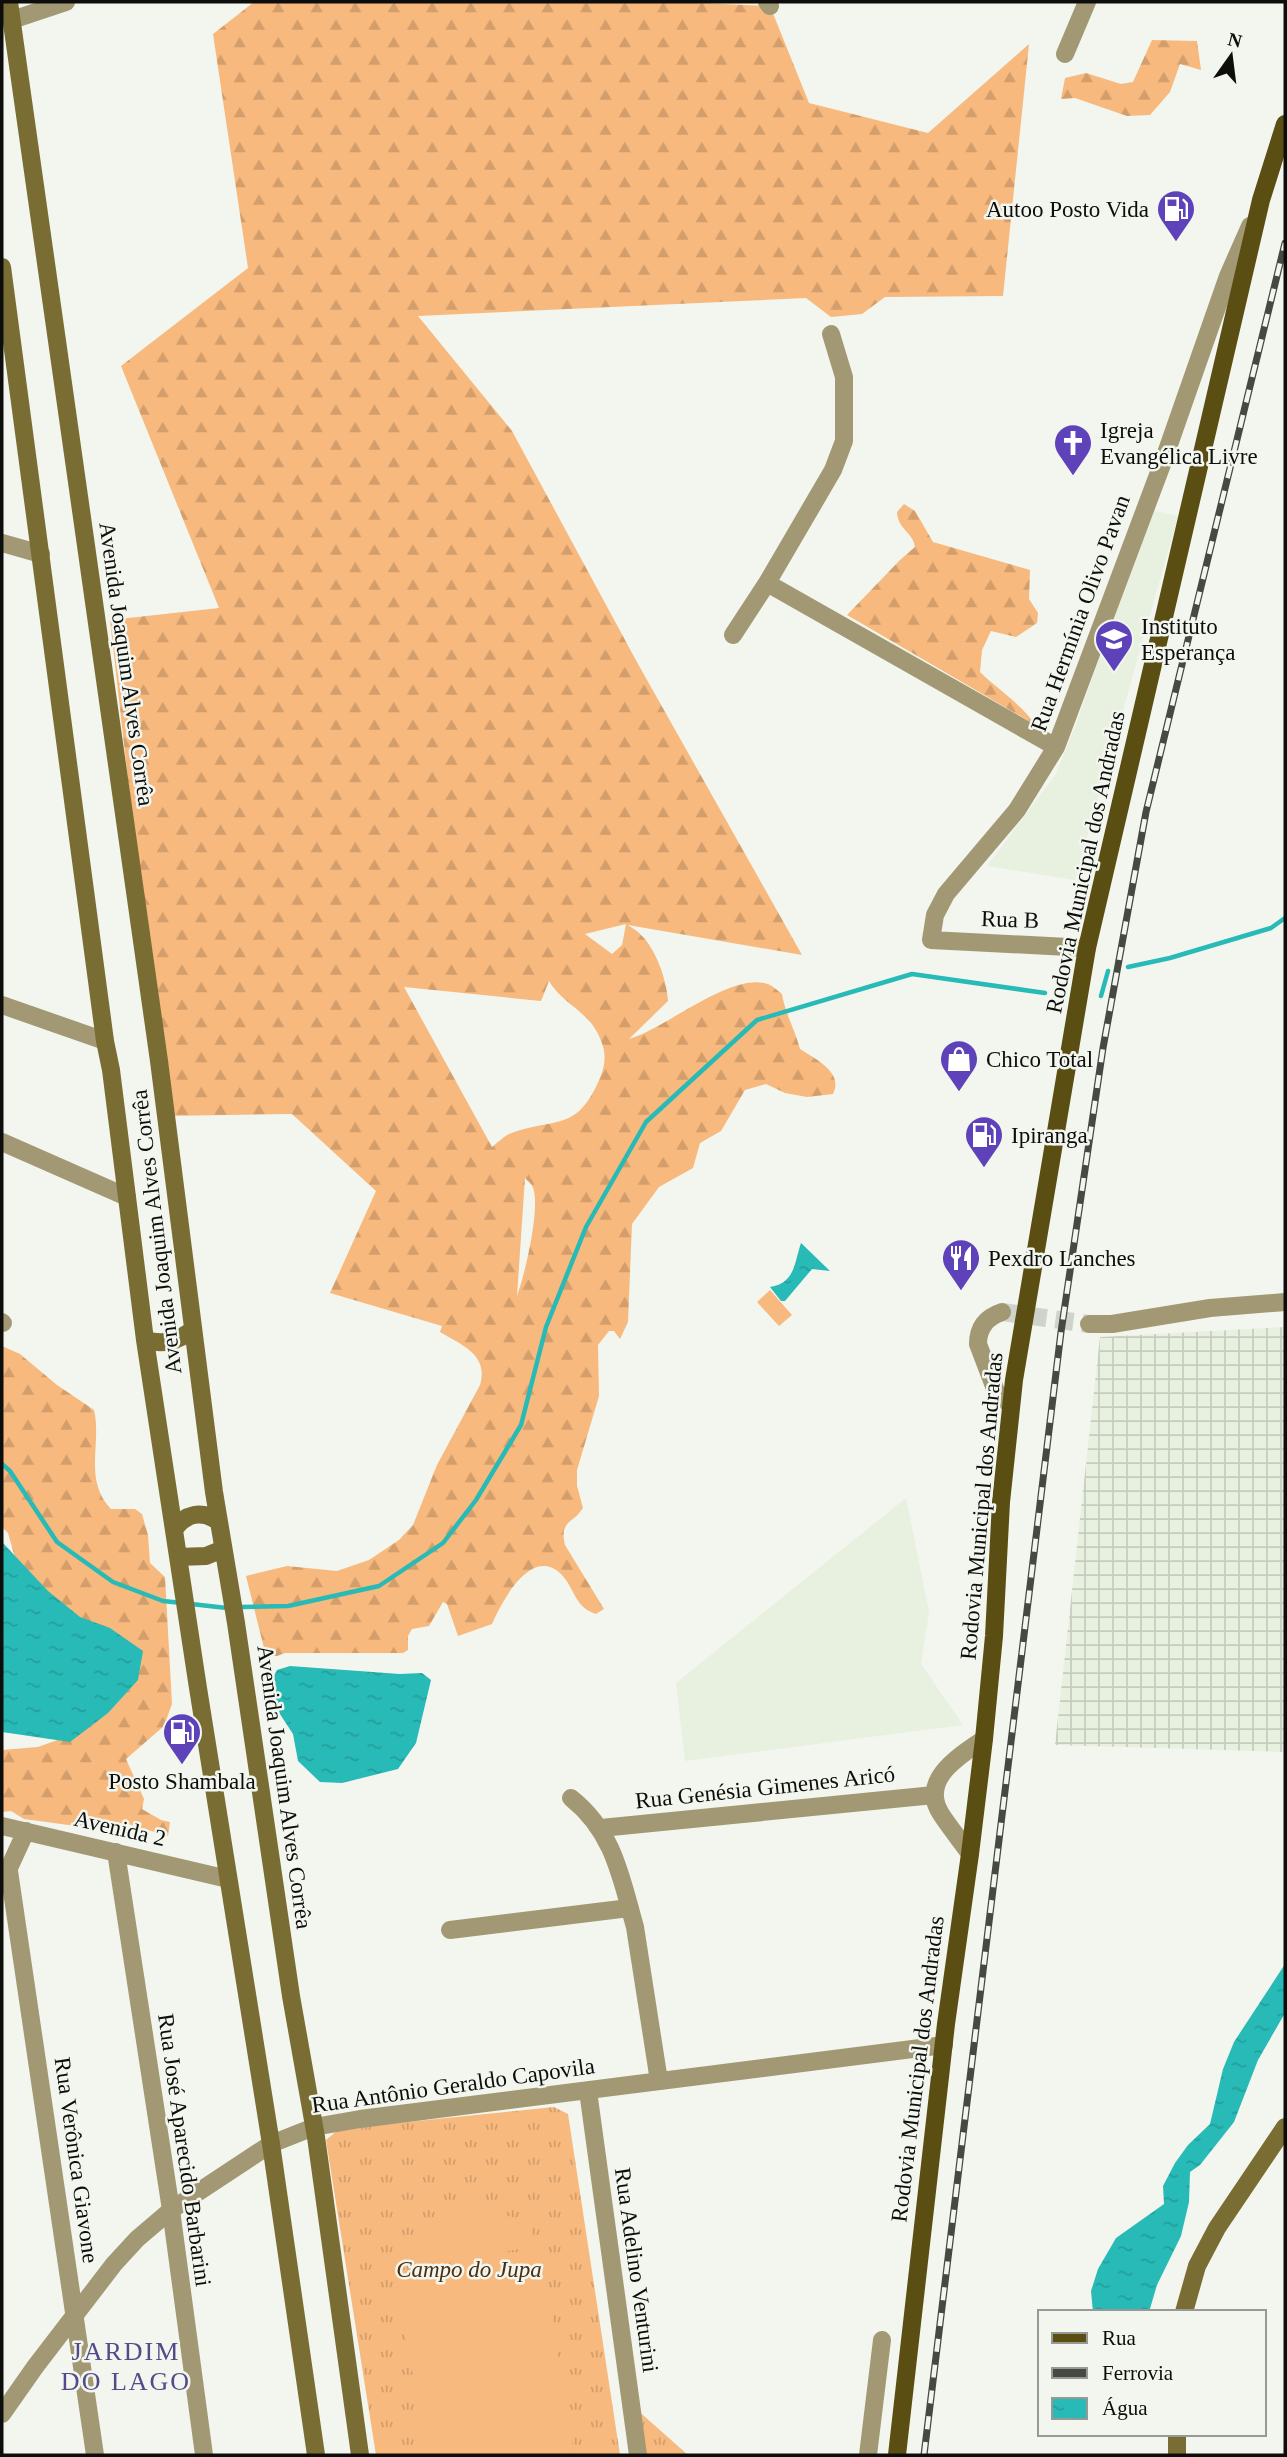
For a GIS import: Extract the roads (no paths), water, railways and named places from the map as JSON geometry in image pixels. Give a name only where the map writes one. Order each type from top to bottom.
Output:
[{"type":"main road","name":"Avenida Joaquim Alves Corrêa","points":[[9,2],[159,1061],[218,1521],[236,1623],[291,1996],[314,2127],[360,2455]]},
{"type":"main road","name":"Rodovia Municipal dos Andradas","points":[[897,2455],[959,1918],[984,1739],[994,1636],[1001,1502],[1011,1405],[1087,948],[1261,200],[1285,124]]},
{"type":"main road","name":"Avenida Joaquim Alves Corrêa","points":[[2,267],[8,348],[41,554],[145,1340],[271,2144],[316,2455]]},
{"type":"main road","points":[[145,1340],[155,1343],[175,1341],[192,1330]]},
{"type":"main road","points":[[174,1530],[178,1522],[194,1514],[211,1516],[218,1521]]},
{"type":"main road","points":[[178,1557],[206,1556],[223,1549]]},
{"type":"main road","points":[[1185,2310],[1197,2266],[1217,2228],[1285,2127]]},
{"type":"main road","points":[[1177,2436],[1177,2455]]},
{"type":"street","points":[[12,20],[66,2]]},
{"type":"street","points":[[1065,54],[1087,2]]},
{"type":"street","name":"Rua Hermínia Olivo Pavan","points":[[931,940],[935,915],[946,894],[1017,810],[1056,747],[1164,459],[1228,276],[1261,200]]},
{"type":"street","points":[[733,635],[767,583],[833,470],[844,441],[844,377],[831,334]]},
{"type":"street","points":[[2,542],[41,554]]},
{"type":"street","points":[[767,583],[1056,747]]},
{"type":"street","name":"Rua B","points":[[931,940],[1087,948]]},
{"type":"street","points":[[2,1005],[105,1041]]},
{"type":"street","points":[[2,1142],[127,1197]]},
{"type":"street","points":[[1089,1324],[1112,1324],[1210,1308],[1285,1302]]},
{"type":"street","points":[[1002,1312],[991,1316],[984,1323],[978,1337],[978,1345],[997,1394],[1011,1405]]},
{"type":"street","points":[[970,1854],[940,1813],[934,1795],[937,1781],[945,1769],[984,1739]]},
{"type":"street","name":"Rua Genésia Gimenes Aricó","points":[[601,1828],[934,1795]]},
{"type":"street","points":[[571,1798],[601,1828],[612,1852],[635,1927],[659,2081]]},
{"type":"street","name":"Avenida 2","points":[[2,1826],[228,1879]]},
{"type":"street","points":[[5,1878],[26,1831]]},
{"type":"street","name":"Rua José Aparecido Barbarini","points":[[116,1852],[171,2210],[204,2455]]},
{"type":"street","name":"Rua Verônica Giavone","points":[[5,1878],[95,2455]]},
{"type":"street","points":[[450,1930],[629,1908]]},
{"type":"street","name":"Rua Antônio Geraldo Capovila","points":[[2,2414],[75,2314],[137,2239],[171,2210],[271,2144],[314,2127],[944,2045]]},
{"type":"street","name":"Rua Adelino Venturini","points":[[589,2091],[638,2455]]},
{"type":"street","points":[[868,2455],[882,2340]]},
{"type":"water","points":[[801,1243],[830,1271],[812,1269],[785,1301],[781,1301],[770,1287],[789,1277]]},
{"type":"water","points":[[2,1542],[48,1591],[80,1617],[110,1628],[143,1651],[138,1680],[108,1713],[70,1742],[2,1732]]},
{"type":"water","points":[[290,1666],[400,1674],[422,1673],[431,1680],[416,1743],[398,1769],[342,1783],[320,1782],[298,1761],[293,1734],[272,1702],[270,1683],[277,1670]]},
{"type":"water","points":[[1285,1964],[1285,2013],[1258,2060],[1234,2122],[1200,2165],[1190,2172],[1189,2202],[1181,2236],[1157,2285],[1150,2310],[1093,2310],[1091,2291],[1098,2269],[1116,2238],[1164,2204],[1163,2186],[1175,2163],[1188,2145],[1210,2124],[1223,2069],[1234,2042]]},
{"type":"waterway","points":[[1128,967],[1170,958],[1271,928],[1285,918]]},
{"type":"waterway","points":[[1101,996],[1108,971]]},
{"type":"waterway","points":[[240,1607],[288,1606],[379,1586],[443,1543],[476,1500],[521,1425],[546,1327],[586,1227],[646,1122],[757,1020],[912,974],[1045,993]]},
{"type":"waterway","points":[[2,1464],[10,1471],[57,1542],[113,1582],[163,1601],[182,1603]]},
{"type":"waterway","points":[[191,1604],[227,1608]]},
{"type":"tunnel","points":[[1002,1312],[1089,1324]]},
{"type":"railway","points":[[924,2455],[1061,1332],[1103,1048],[1146,812],[1285,243]]},
{"type":"place","name":"Autoo Posto Vida","points":[[1176,243]]},
{"type":"place","name":"Igreja Evangélica Livre","points":[[1073,477]]},
{"type":"place","name":"Instituto Esperança","points":[[1114,673]]},
{"type":"place","name":"Chico Total","points":[[959,1093]]},
{"type":"place","name":"Ipiranga","points":[[984,1169]]},
{"type":"place","name":"Pexdro Lanches","points":[[961,1292]]},
{"type":"place","name":"Posto Shambala","points":[[182,1766]]},
{"type":"district","name":"JARDIM DO LAGO","points":[[126,2366]]},
{"type":"park label","name":"Campo do Jupa","points":[[469,2269]]}]
